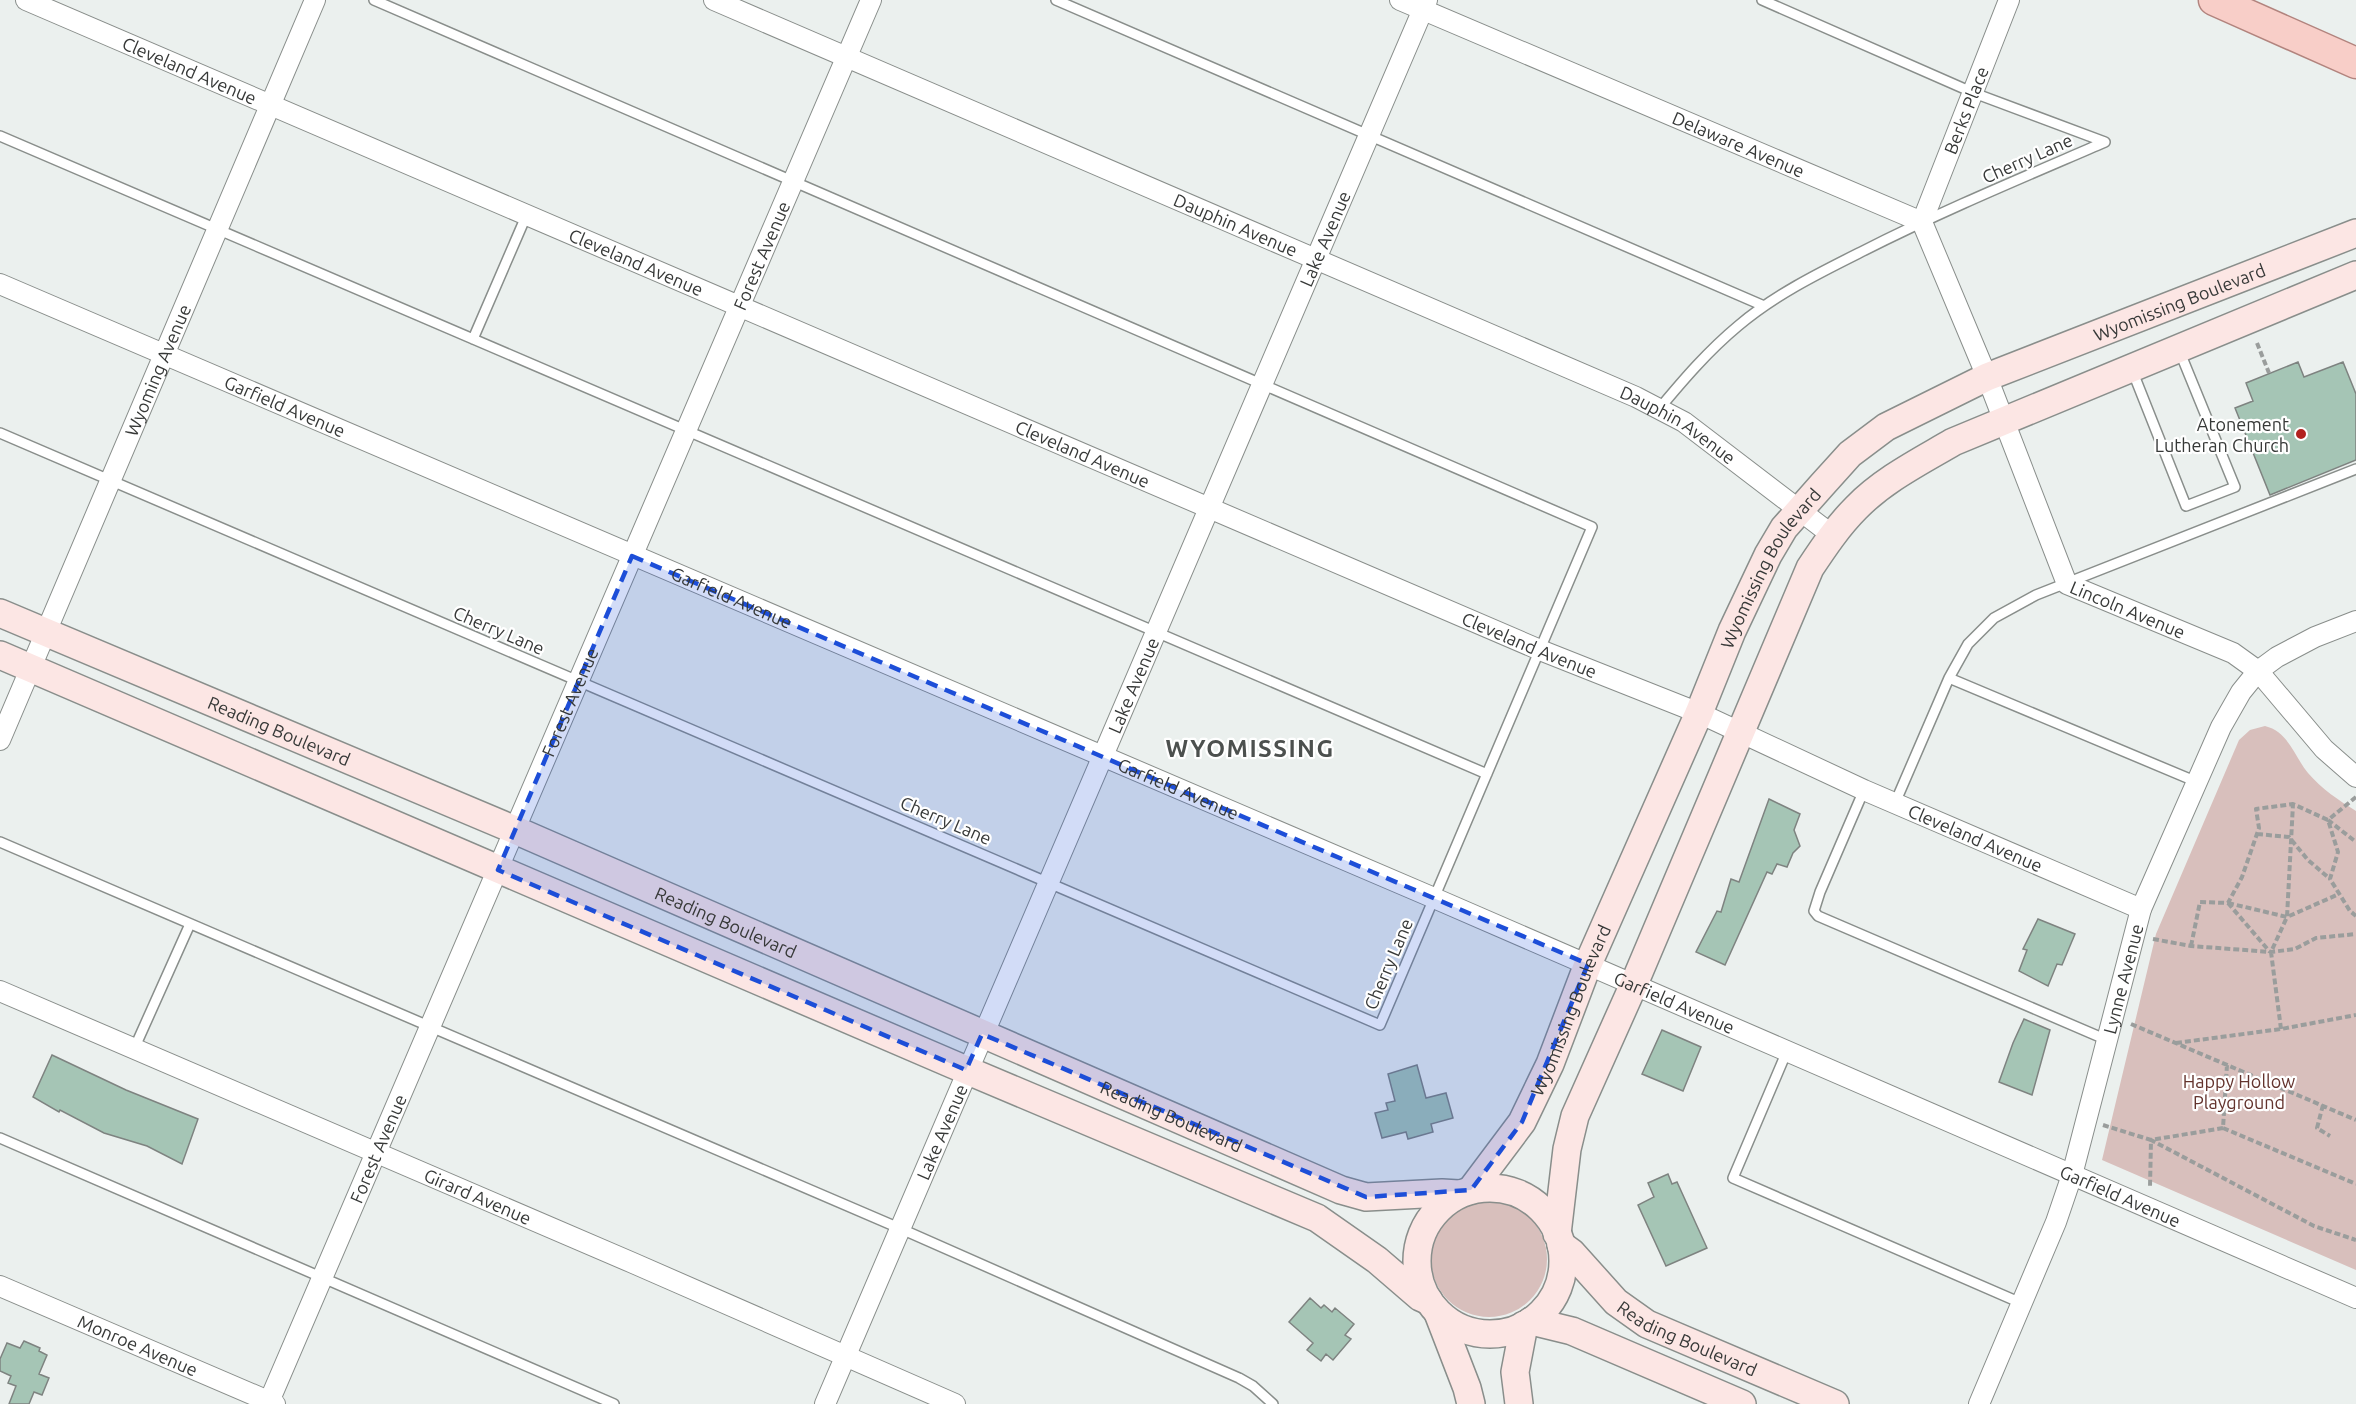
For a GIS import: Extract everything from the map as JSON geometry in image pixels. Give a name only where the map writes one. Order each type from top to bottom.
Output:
[{"type":"main road","points":[[2214,0],[2356,63]]},
{"type":"street","name":"Cleveland Avenue","points":[[26,0],[1540,650],[1699,713],[1895,803],[2141,909]]},
{"type":"street","name":"Wyoming Avenue","points":[[0,740],[315,0]]},
{"type":"street","name":"Dauphin Avenue","points":[[714,0],[1636,397],[1684,422],[1832,535]]},
{"type":"street","name":"Forest Avenue","points":[[271,1403],[322,1277],[871,0]]},
{"type":"street","name":"Delaware Avenue","points":[[1400,0],[1425,5],[1922,222]]},
{"type":"street","name":"Berks Place","points":[[1922,222],[2009,0]]},
{"type":"street","name":"Lake Avenue","points":[[825,1404],[966,1070],[1425,5]]},
{"type":"street","points":[[1922,222],[1987,377]]},
{"type":"street","name":"Wyomissing Boulevard","points":[[1465,1192],[1522,1122],[1550,1064],[1588,964],[1699,713],[1732,631],[1768,555],[1784,528],[1850,454],[1886,427],[1987,377],[2356,233]]},
{"type":"street","name":"Wyomissing Boulevard","points":[[1559,1239],[1567,1149],[1575,1116],[1634,984],[1810,568],[1832,535],[1857,507],[1910,467],[1953,442],[2356,275]]},
{"type":"street","name":"Garfield Avenue","points":[[0,284],[1588,964],[2356,1298]]},
{"type":"street","name":"Lincoln Avenue","points":[[1987,377],[2067,584],[2233,653],[2258,671],[2324,749],[2356,777]]},
{"type":"street","name":"Reading Boulevard","points":[[0,613],[515,830],[1341,1190],[1366,1197],[1465,1192]]},
{"type":"street","name":"Lynne Avenue","points":[[1979,1404],[2056,1222],[2072,1175],[2088,1121],[2141,909],[2221,727],[2241,692],[2258,671],[2296,647],[2356,621]]},
{"type":"street","name":"Reading Boulevard","points":[[0,655],[498,870],[1317,1218],[1377,1260],[1433,1307]]},
{"type":"street","name":"Girard Avenue","points":[[0,991],[955,1404]]},
{"type":"street","points":[[1433,1307],[1455,1325],[1474,1332],[1505,1333],[1528,1323],[1545,1308],[1556,1292],[1563,1264],[1559,1239],[1540,1208],[1522,1196],[1503,1189],[1465,1192],[1444,1204],[1431,1217],[1420,1241],[1417,1267],[1421,1285],[1433,1307],[1467,1388],[1471,1404]]},
{"type":"street","name":"Reading Boulevard","points":[[1559,1239],[1616,1302],[1647,1324],[1835,1404]]},
{"type":"street","name":"Monroe Avenue","points":[[0,1286],[271,1403]]},
{"type":"street","points":[[1519,1404],[1515,1372],[1528,1323]]},
{"type":"street","name":"Reading Boulevard","points":[[1528,1323],[1572,1331],[1742,1404]]},
{"type":"lane","points":[[375,0],[1262,384]]},
{"type":"lane","points":[[1056,0],[1764,306]]},
{"type":"lane","name":"Cherry Lane","points":[[1659,409],[1711,349],[1764,306],[1797,284],[1922,222],[2105,142],[1974,93],[1762,0]]},
{"type":"lane","points":[[0,136],[1487,774]]},
{"type":"lane","points":[[473,339],[527,214]]},
{"type":"lane","points":[[2131,368],[2186,506],[2225,491],[2235,487],[2179,349]]},
{"type":"lane","name":"Cherry Lane","points":[[0,434],[1380,1026],[1592,527],[1262,384]]},
{"type":"lane","points":[[1895,803],[1948,678],[1968,644],[1994,618],[2036,595],[2356,470]]},
{"type":"lane","points":[[1948,678],[2197,782]]},
{"type":"lane","points":[[1864,789],[1820,891],[1814,911],[1818,916],[2107,1040]]},
{"type":"lane","points":[[0,842],[899,1228],[1239,1378],[1253,1386],[1273,1404]]},
{"type":"lane","points":[[134,1049],[190,924]]},
{"type":"lane","points":[[1787,1051],[1733,1178],[2021,1303]]},
{"type":"lane","points":[[0,1138],[614,1404]]},
{"type":"path","points":[[2257,343],[2270,373]]},
{"type":"path","points":[[2328,820],[2356,796]]},
{"type":"path","points":[[2281,1029],[2271,952],[2287,917],[2293,804]]},
{"type":"path","points":[[2228,903],[2242,877],[2259,828],[2256,809],[2293,804],[2328,820],[2356,842]]},
{"type":"path","points":[[2328,820],[2338,852],[2330,879]]},
{"type":"path","points":[[2257,834],[2289,837],[2307,860],[2330,879],[2350,911],[2356,916]]},
{"type":"path","points":[[2191,946],[2200,902],[2228,903],[2287,917],[2339,894]]},
{"type":"path","points":[[2228,903],[2271,952]]},
{"type":"path","points":[[2134,935],[2191,946],[2271,952],[2295,949],[2316,938],[2356,934]]},
{"type":"path","points":[[2176,1043],[2281,1029],[2356,1015]]},
{"type":"path","points":[[2113,1016],[2356,1120]]},
{"type":"path","points":[[2223,1128],[2227,1065]]},
{"type":"path","points":[[2323,1105],[2317,1128],[2330,1136]]},
{"type":"path","points":[[2088,1121],[2151,1140],[2314,1226],[2356,1240]]},
{"type":"path","points":[[2151,1140],[2223,1128],[2356,1184]]},
{"type":"path","points":[[2150,1209],[2151,1140]]},
{"type":"highlighted area","points":[[632,556],[1588,964],[1522,1122],[1471,1190],[1366,1197],[982,1034],[966,1070],[498,870]]},
{"type":"green space","name":"Happy Hollow Playground","points":[[2265,726],[2280,733],[2308,773],[2319,784],[2356,811],[2356,1270],[2102,1160],[2156,934],[2239,740],[2250,730]]},
{"type":"green space","points":[[1489,1201],[1511,1205],[1530,1218],[1543,1237],[1547,1259],[1543,1281],[1530,1300],[1511,1313],[1489,1317],[1467,1313],[1448,1300],[1435,1281],[1431,1259],[1435,1237],[1448,1218],[1467,1205]]},
{"type":"building","name":"Atonement Lutheran Church","points":[[2298,362],[2304,377],[2343,362],[2356,394],[2356,460],[2270,495],[2235,408],[2253,401],[2246,383]]},
{"type":"building","points":[[1769,799],[1800,814],[1794,830],[1800,846],[1793,853],[1787,867],[1777,864],[1772,874],[1767,872],[1725,965],[1696,952],[1717,911],[1721,912],[1731,879],[1739,882]]},
{"type":"building","points":[[2038,919],[2075,934],[2062,965],[2057,964],[2048,986],[2019,971],[2027,950],[2023,949]]},
{"type":"building","points":[[2024,1019],[2050,1030],[2032,1095],[1999,1082]]},
{"type":"building","points":[[1662,1030],[1701,1047],[1683,1091],[1642,1074]]},
{"type":"building","points":[[52,1055],[126,1090],[198,1119],[182,1164],[147,1146],[104,1133],[33,1097]]},
{"type":"building","points":[[1417,1065],[1426,1098],[1446,1093],[1453,1118],[1431,1124],[1433,1132],[1408,1139],[1406,1132],[1382,1138],[1375,1113],[1388,1110],[1386,1103],[1395,1101],[1388,1074]]},
{"type":"building","points":[[1668,1174],[1672,1184],[1677,1182],[1707,1248],[1666,1266],[1638,1205],[1654,1197],[1648,1183]]},
{"type":"building","points":[[1310,1298],[1321,1308],[1324,1305],[1332,1312],[1335,1308],[1354,1324],[1345,1335],[1351,1339],[1333,1360],[1326,1354],[1321,1361],[1307,1350],[1313,1343],[1289,1322]]},
{"type":"building","points":[[24,1341],[40,1348],[39,1351],[47,1355],[39,1374],[49,1378],[42,1395],[34,1392],[29,1404],[9,1404],[16,1386],[8,1383],[11,1376],[0,1371],[0,1359],[7,1343],[20,1348]]},
{"type":"place","name":"Atonement Lutheran Church","points":[[2301,434]]},
{"type":"district","name":"WYOMISSING","points":[[1250,748]]}]
